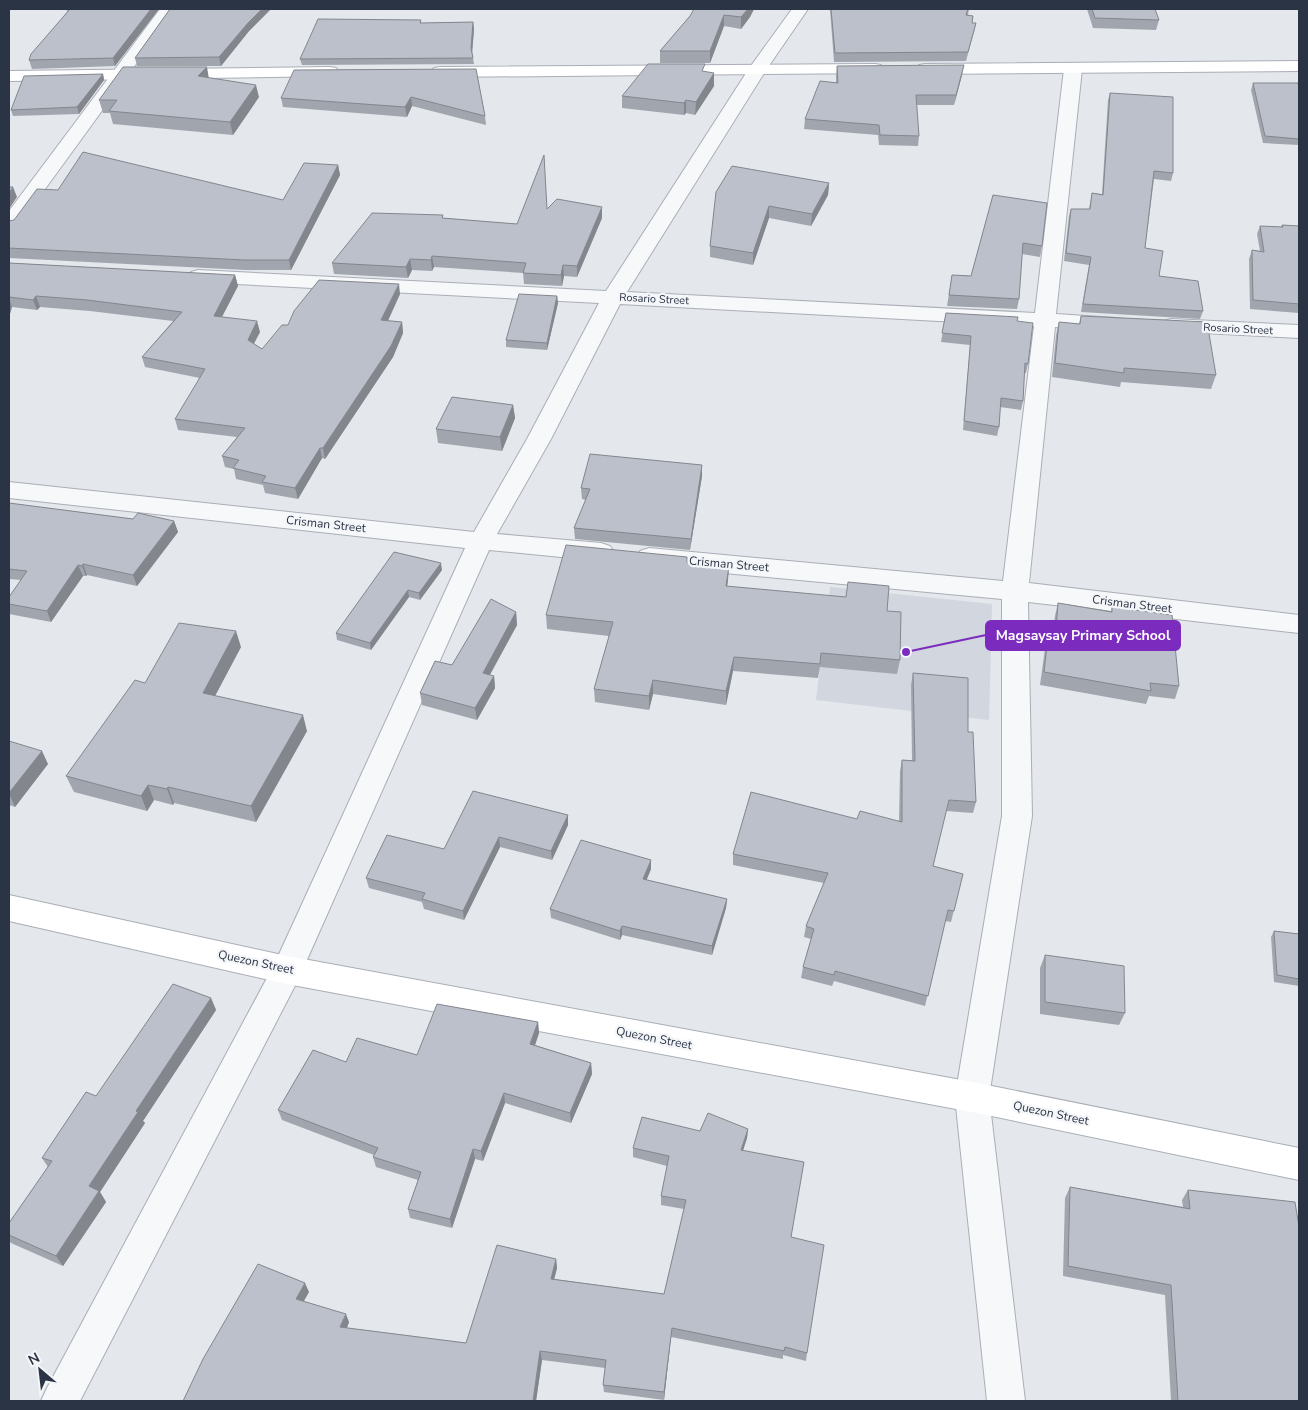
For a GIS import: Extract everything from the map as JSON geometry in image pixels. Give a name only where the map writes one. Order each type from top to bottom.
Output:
[{"type":"street","points":[[9,225],[168,9]]},
{"type":"street","points":[[60,1401],[287,970],[481,541],[539,439],[613,297],[757,70],[800,9]]},
{"type":"street","points":[[418,72],[1299,66]]},
{"type":"street","points":[[1006,1401],[972,1097],[1017,816],[1015,591],[1073,69]]},
{"type":"street","points":[[9,76],[349,72]]},
{"type":"street","name":"Rosario Street","points":[[177,275],[1299,332]]},
{"type":"street","name":"Crisman Street","points":[[9,490],[481,541],[1015,591],[1299,624]]},
{"type":"street","name":"Quezon Street","points":[[9,908],[287,970],[972,1097],[1299,1164]]},
{"type":"shaded area","points":[[830,587],[992,604],[989,720],[816,700]]},
{"type":"building","points":[[70,9],[151,9],[113,58],[29,60],[31,54]]},
{"type":"building","points":[[170,9],[262,9],[219,57],[135,58]]},
{"type":"building","points":[[694,9],[748,9],[741,17],[724,15],[710,51],[660,51],[690,16]]},
{"type":"building","points":[[831,9],[968,9],[966,15],[973,16],[972,23],[976,23],[968,52],[835,53]]},
{"type":"building","points":[[1092,9],[1155,9],[1159,20],[1095,18]]},
{"type":"building","points":[[318,19],[421,20],[420,23],[473,22],[471,48],[473,58],[300,59]]},
{"type":"building","points":[[648,64],[705,64],[702,71],[714,73],[696,102],[686,100],[684,103],[622,96]]},
{"type":"building","points":[[964,65],[956,95],[916,95],[919,136],[880,135],[879,125],[805,119],[820,81],[838,83],[837,66]]},
{"type":"building","points":[[123,67],[207,67],[198,76],[256,85],[230,122],[109,111],[117,100],[99,100]]},
{"type":"building","points":[[476,69],[485,116],[411,97],[405,107],[281,98],[294,70]]},
{"type":"building","points":[[103,74],[77,107],[11,110],[24,76]]},
{"type":"building","points":[[1253,83],[1298,83],[1299,139],[1265,136]]},
{"type":"building","points":[[1110,93],[1173,97],[1173,173],[1154,171],[1145,248],[1163,251],[1159,276],[1198,281],[1203,311],[1083,304],[1091,257],[1066,253],[1071,209],[1090,209],[1092,193],[1103,195]]},
{"type":"building","points":[[83,152],[283,200],[304,163],[338,165],[289,260],[244,260],[9,248],[9,221],[14,220],[37,189],[58,190]]},
{"type":"building","points":[[544,155],[547,209],[557,199],[602,207],[577,266],[563,265],[561,275],[523,273],[526,263],[432,256],[431,260],[410,259],[406,267],[332,263],[372,213],[443,215],[442,218],[517,224]]},
{"type":"building","points":[[732,166],[829,183],[812,214],[769,206],[753,253],[710,246],[716,192]]},
{"type":"building","points":[[993,195],[1047,203],[1042,246],[1023,243],[1019,299],[949,295],[952,275],[971,276]]},
{"type":"building","points":[[1282,225],[1299,226],[1299,304],[1253,300],[1252,250],[1264,252],[1260,226],[1283,227]]},
{"type":"building","points":[[9,263],[235,275],[214,316],[257,321],[248,340],[262,349],[282,325],[288,325],[294,311],[319,280],[399,284],[381,320],[402,322],[391,346],[323,448],[320,448],[295,488],[262,482],[266,476],[233,468],[239,460],[222,456],[245,428],[175,419],[205,369],[142,357],[182,312],[87,300],[36,296],[33,300],[9,297]]},
{"type":"building","points":[[519,294],[557,296],[547,343],[506,340]]},
{"type":"building","points":[[946,313],[1018,317],[1017,321],[1033,323],[1028,364],[1025,363],[1023,401],[1001,398],[999,427],[964,421],[971,336],[942,333]]},
{"type":"building","points":[[1081,316],[1207,322],[1216,375],[1124,368],[1124,373],[1055,363],[1059,322],[1080,324]]},
{"type":"building","points":[[452,397],[513,405],[500,437],[436,429]]},
{"type":"building","points":[[590,454],[702,465],[691,539],[574,528],[590,489],[581,488]]},
{"type":"building","points":[[9,503],[133,519],[138,513],[174,521],[133,575],[83,564],[82,566],[78,565],[47,611],[9,604],[9,597],[27,571],[9,569]]},
{"type":"building","points":[[566,545],[687,557],[687,562],[729,566],[726,586],[846,597],[848,582],[889,586],[887,611],[901,612],[900,660],[821,653],[820,664],[734,657],[726,691],[653,680],[649,696],[594,689],[613,622],[546,615]]},
{"type":"building","points":[[394,552],[441,563],[419,593],[408,590],[370,643],[336,633]]},
{"type":"building","points":[[491,599],[516,612],[483,673],[494,676],[475,708],[420,693],[435,661],[452,665]]},
{"type":"building","points":[[1058,603],[1112,612],[1112,607],[1172,615],[1179,686],[1150,683],[1151,691],[1044,672],[1049,628],[1056,629]]},
{"type":"building","points":[[179,623],[236,631],[203,693],[303,715],[251,806],[168,787],[167,789],[148,785],[141,796],[66,776],[135,680],[145,683]]},
{"type":"building","points":[[913,673],[968,678],[968,732],[973,732],[976,802],[949,800],[933,866],[963,874],[954,911],[948,910],[928,996],[835,971],[834,975],[803,967],[814,929],[806,926],[828,873],[733,854],[751,792],[857,819],[860,811],[902,822],[902,760],[915,761]]},
{"type":"building","points":[[9,741],[42,751],[9,793]]},
{"type":"building","points":[[473,791],[568,815],[551,851],[499,837],[463,911],[422,899],[425,893],[366,878],[387,835],[444,849]]},
{"type":"building","points":[[581,840],[651,860],[643,879],[727,899],[712,946],[622,926],[620,931],[550,909]]},
{"type":"building","points":[[1274,931],[1299,934],[1299,979],[1277,975]]},
{"type":"building","points":[[1045,955],[1124,966],[1125,1013],[1045,1002]]},
{"type":"building","points":[[173,984],[211,998],[89,1186],[99,1191],[56,1256],[9,1235],[9,1223],[52,1161],[42,1158],[86,1092],[96,1096]]},
{"type":"building","points":[[437,1004],[538,1022],[530,1044],[591,1063],[570,1113],[504,1093],[481,1151],[473,1149],[450,1219],[408,1209],[421,1172],[373,1157],[378,1148],[278,1110],[313,1050],[346,1062],[357,1038],[417,1055]]},
{"type":"building","points":[[708,1113],[748,1129],[741,1150],[804,1162],[791,1237],[824,1245],[807,1353],[785,1347],[784,1351],[672,1328],[664,1392],[603,1385],[606,1360],[540,1351],[533,1401],[183,1401],[203,1359],[258,1264],[305,1283],[296,1299],[346,1314],[340,1327],[466,1343],[497,1245],[556,1259],[551,1279],[664,1294],[686,1200],[661,1196],[669,1156],[633,1148],[642,1117],[700,1131]]},
{"type":"building","points":[[1070,1187],[1190,1209],[1188,1190],[1295,1202],[1299,1227],[1299,1401],[1178,1401],[1171,1285],[1068,1266]]},
{"type":"place","name":"Magsaysay Primary School","points":[[906,652]]}]
